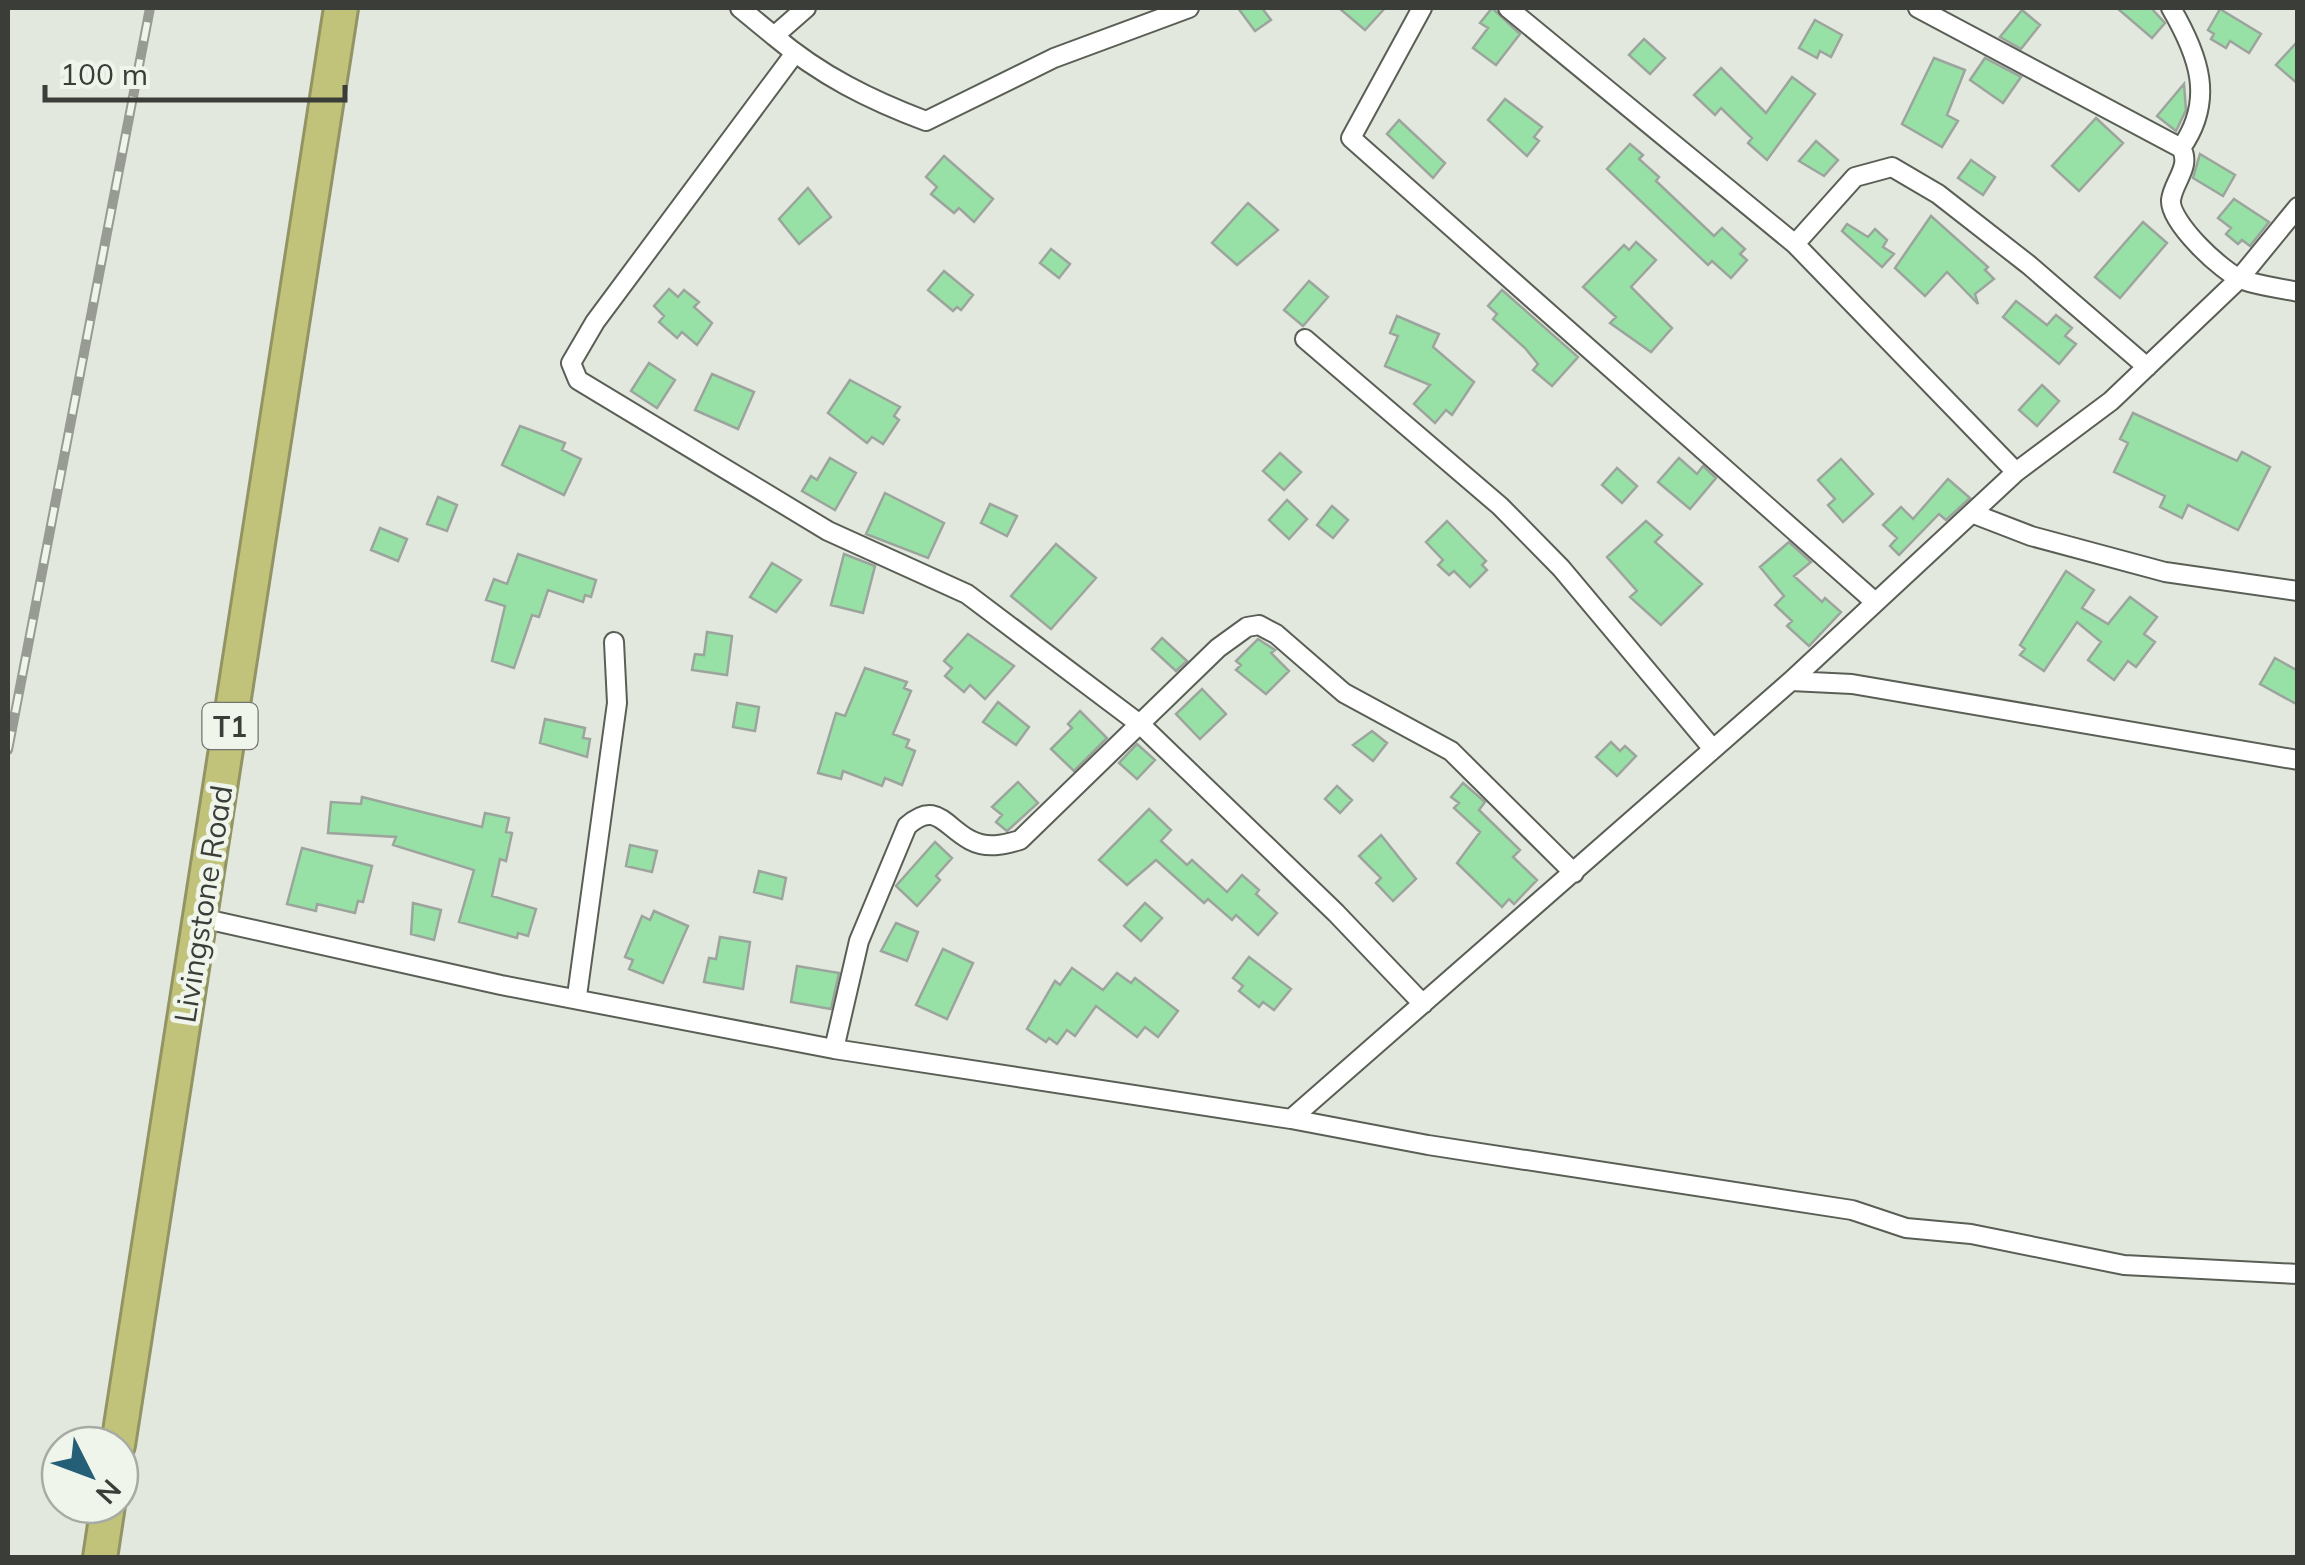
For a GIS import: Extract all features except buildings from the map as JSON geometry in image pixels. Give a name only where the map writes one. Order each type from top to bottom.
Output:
[{"type":"highway","name":"Livingstone Road","points":[[121,1425],[341,8]]},
{"type":"highway","points":[[100,1558],[105,1525]]},
{"type":"street","points":[[740,8],[795,53],[874,101],[926,121],[1054,58],[1189,8]]},
{"type":"street","points":[[774,36],[806,8]]},
{"type":"street","points":[[1422,8],[1351,138],[1876,602]]},
{"type":"street","points":[[1508,8],[1794,244],[2016,472]]},
{"type":"street","points":[[1918,8],[2182,148],[2186,162],[2171,196],[2174,217],[2204,251],[2239,279],[2298,292]]},
{"type":"street","points":[[2171,8],[2193,50],[2203,85],[2204,102],[2194,130],[2182,148]]},
{"type":"street","points":[[795,53],[595,322],[570,363],[578,380],[828,531],[967,594],[1140,725],[1336,913],[1424,1004]]},
{"type":"street","points":[[1794,244],[1855,178],[1892,167],[1938,194],[2014,253],[2146,366]]},
{"type":"street","points":[[1290,1119],[1791,681],[2016,472],[2111,401],[2239,279],[2298,207]]},
{"type":"street","points":[[1304,339],[1500,506],[1561,568],[1713,749]]},
{"type":"street","points":[[1974,514],[2031,536],[2165,572],[2298,591]]},
{"type":"street","points":[[834,1049],[859,941],[907,826],[920,814],[933,814],[972,842],[990,846],[1020,840],[1233,634],[1258,625],[1276,634],[1344,693],[1451,752],[1574,873]]},
{"type":"street","points":[[577,996],[617,703],[614,642]]},
{"type":"street","points":[[1791,681],[1852,684],[2298,760]]},
{"type":"street","points":[[202,918],[502,985],[577,996],[834,1049],[1852,1210],[1906,1228],[1971,1234],[2124,1265],[2298,1274]]},
{"type":"railway","points":[[8,750],[150,8]]}]
